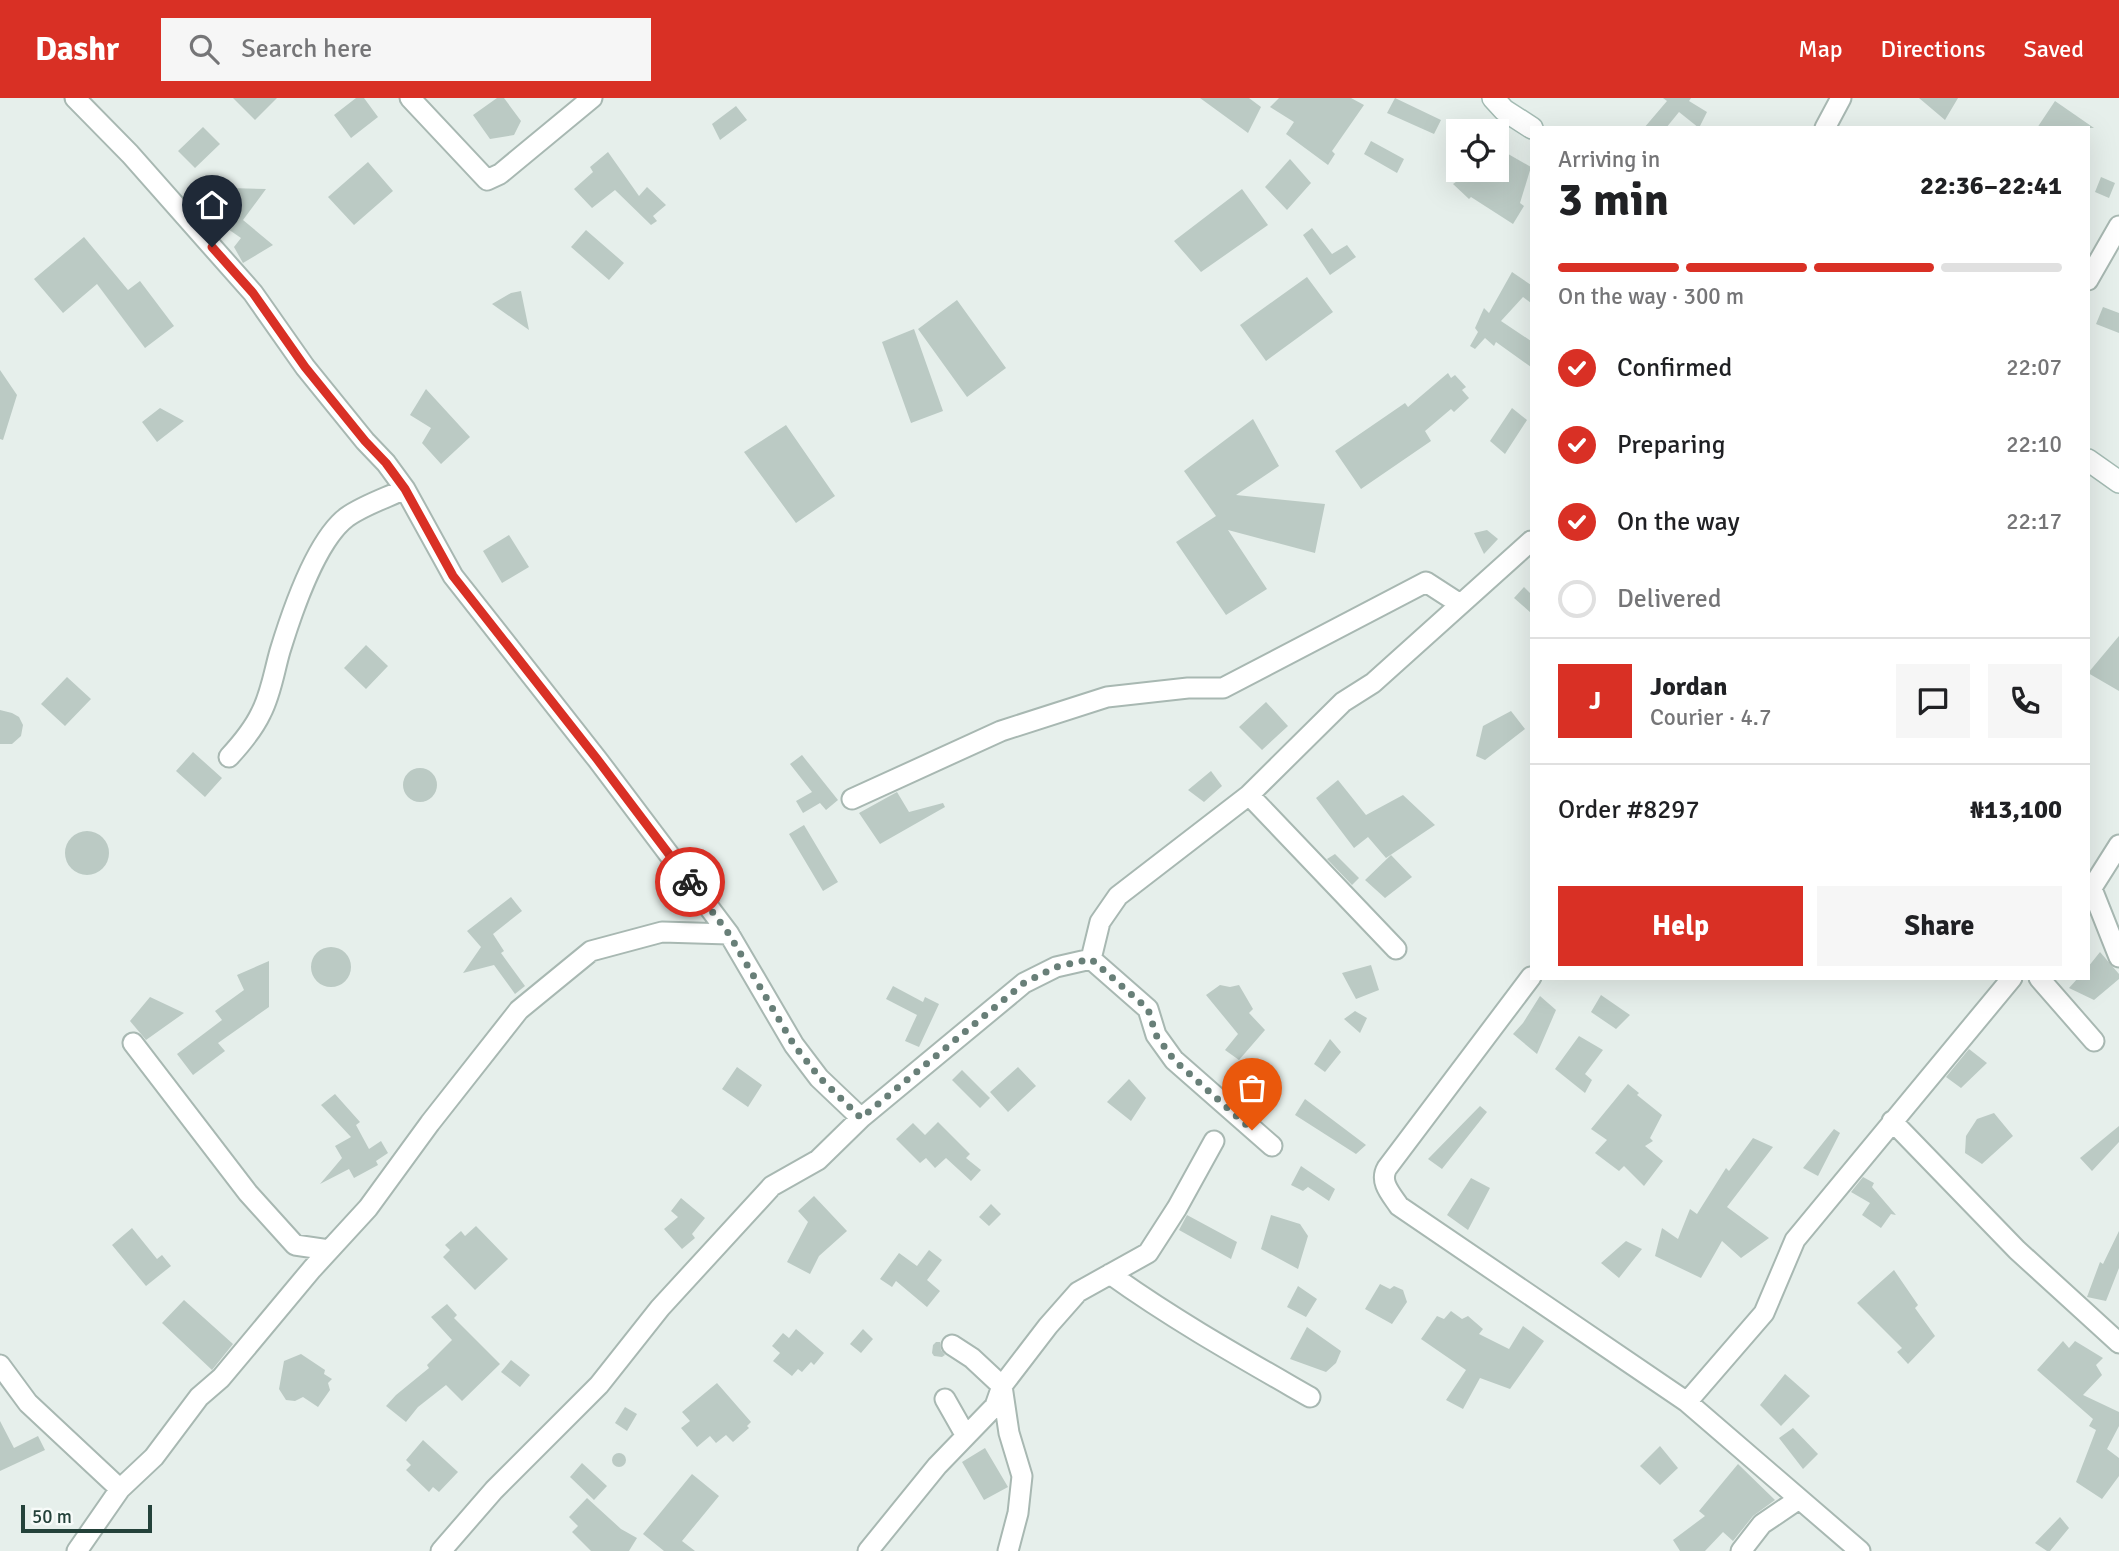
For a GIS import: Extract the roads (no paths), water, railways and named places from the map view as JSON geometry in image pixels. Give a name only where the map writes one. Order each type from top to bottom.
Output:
[{"type":"street","points":[[75,98],[130,154],[253,293],[296,357],[405,489],[453,576],[597,759],[729,934],[794,1045],[820,1078],[861,1118]]},
{"type":"street","points":[[410,98],[487,180],[500,174],[592,98]]},
{"type":"street","points":[[1826,126],[1841,98]]},
{"type":"street","points":[[1503,102],[1530,126]]},
{"type":"street","points":[[2090,276],[2119,226]]},
{"type":"street","points":[[2090,464],[2119,482]]},
{"type":"street","points":[[229,757],[253,727],[261,712],[306,582],[333,531],[347,517],[405,489]]},
{"type":"street","points":[[1091,959],[1100,922],[1118,896],[1249,796],[1343,702],[1373,683],[1530,542]]},
{"type":"street","points":[[852,799],[1001,731],[1107,696],[1188,688],[1223,688],[1426,582],[1460,604]]},
{"type":"street","points":[[1249,796],[1396,949]]},
{"type":"street","points":[[2119,845],[2090,891],[2119,957]]},
{"type":"street","points":[[77,1551],[120,1489],[154,1457],[199,1397],[221,1378],[368,1208],[430,1123],[519,1010],[590,951],[663,932],[729,934]]},
{"type":"street","points":[[441,1551],[494,1490],[599,1385],[660,1308],[772,1186],[818,1160],[861,1118],[1024,983],[1056,967],[1091,959]]},
{"type":"street","points":[[1091,959],[1148,1009],[1156,1035],[1174,1060],[1272,1146]]},
{"type":"street","points":[[1530,978],[1387,1168],[1384,1182],[1399,1206],[1687,1402],[1860,1551]]},
{"type":"street","points":[[1687,1402],[1764,1313],[1795,1240],[2010,980]]},
{"type":"street","points":[[2041,980],[2094,1041]]},
{"type":"street","points":[[133,1043],[248,1193],[295,1245],[329,1250]]},
{"type":"street","points":[[1892,1121],[2017,1250],[2119,1343]]},
{"type":"street","points":[[868,1551],[937,1466],[995,1406],[1002,1387],[1048,1326],[1078,1292],[1148,1253],[1177,1208],[1214,1141]]},
{"type":"street","points":[[1110,1275],[1217,1345],[1310,1397]]},
{"type":"street","points":[[953,1345],[972,1358],[1002,1387],[1009,1433],[1021,1476],[1018,1513],[1008,1551]]},
{"type":"street","points":[[0,1365],[28,1403],[120,1489]]},
{"type":"street","points":[[945,1399],[966,1436]]},
{"type":"street","points":[[1741,1551],[1762,1524],[1799,1499]]}]
